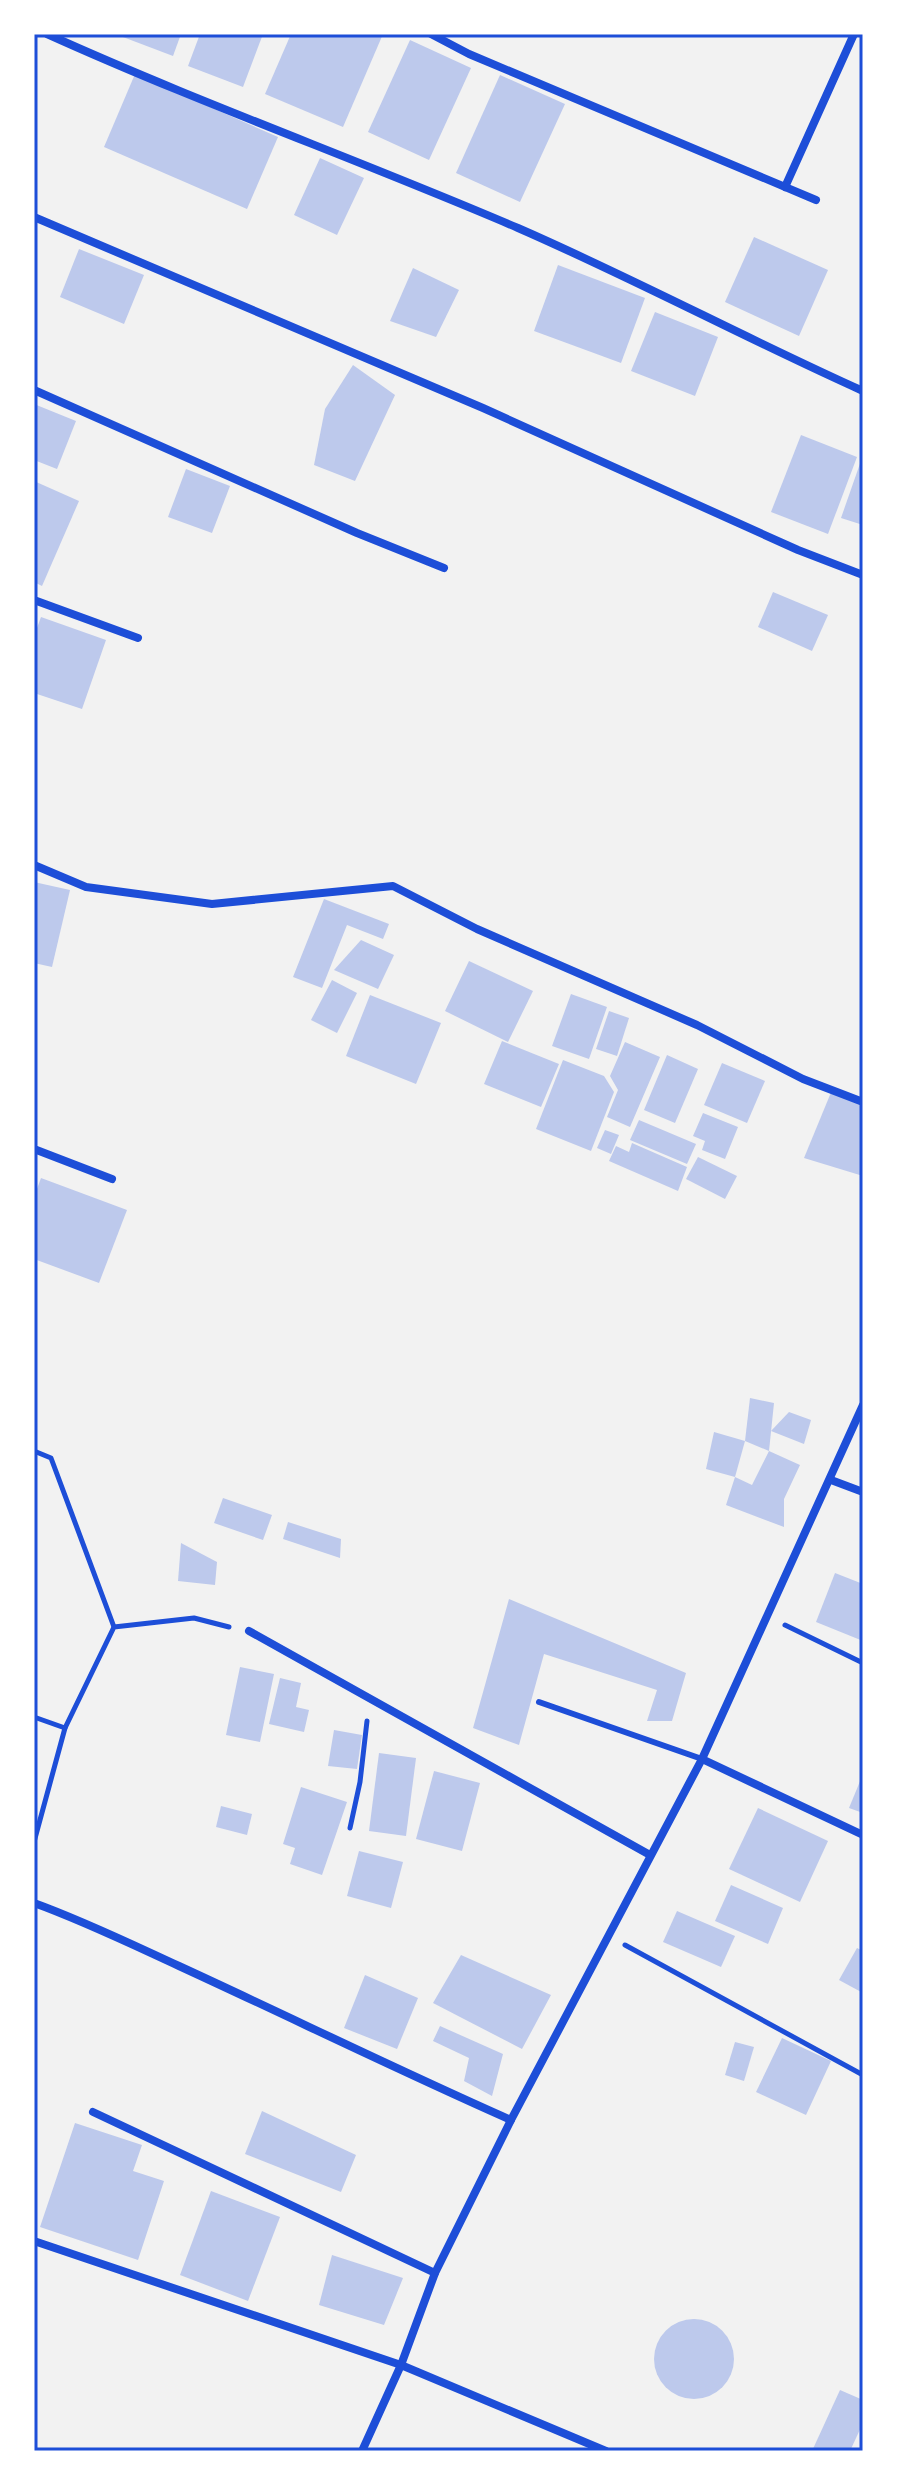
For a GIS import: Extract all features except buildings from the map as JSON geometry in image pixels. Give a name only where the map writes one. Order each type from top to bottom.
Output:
[{"type":"street","points":[[47,34],[135,74],[281,130],[544,240],[863,391]]},
{"type":"street","points":[[431,34],[469,54],[816,200]]},
{"type":"street","points":[[785,187],[854,34]]},
{"type":"street","points":[[34,217],[483,408],[798,550],[863,575]]},
{"type":"street","points":[[34,390],[357,533],[444,568]]},
{"type":"street","points":[[34,600],[138,638]]},
{"type":"street","points":[[34,865],[86,887],[212,904],[393,886],[477,929],[697,1025],[803,1079],[863,1102]]},
{"type":"street","points":[[34,1149],[112,1179]]},
{"type":"street","points":[[362,2451],[401,2365],[435,2273],[511,2120],[702,1759],[863,1405]]},
{"type":"street","points":[[831,1480],[863,1492]]},
{"type":"street","points":[[249,1631],[650,1855]]},
{"type":"street","points":[[702,1759],[863,1835]]},
{"type":"street","points":[[34,1903],[68,1915],[511,2120]]},
{"type":"street","points":[[93,2112],[435,2273]]},
{"type":"street","points":[[34,2241],[401,2365],[606,2451]]},
{"type":"lane","points":[[539,1702],[702,1759]]},
{"type":"path","points":[[34,1451],[51,1458],[114,1627],[65,1728],[34,1842]]},
{"type":"path","points":[[767,1617],[863,1663]]},
{"type":"path","points":[[114,1627],[194,1618],[249,1631]]},
{"type":"path","points":[[350,1828],[372,1700]]},
{"type":"path","points":[[34,1717],[65,1728]]},
{"type":"path","points":[[608,1936],[863,2075]]}]
